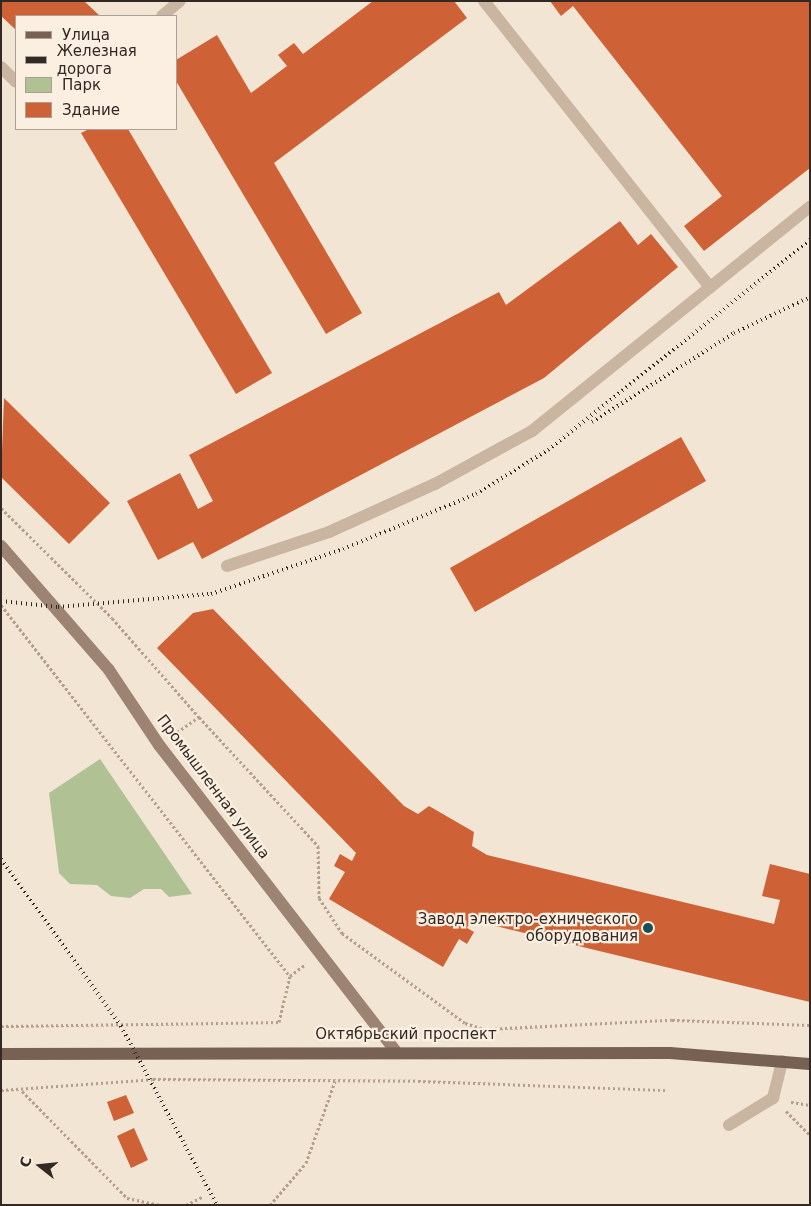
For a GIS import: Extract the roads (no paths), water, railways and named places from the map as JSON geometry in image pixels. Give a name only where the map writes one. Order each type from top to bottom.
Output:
[{"type":"main road","name":"Промышленная улица","points":[[1,546],[108,670],[159,745],[395,1050]]},
{"type":"main road","name":"Октябрьский проспект","points":[[1,1054],[395,1050],[670,1053],[810,1064]]},
{"type":"lane","points":[[163,15],[180,1]]},
{"type":"lane","points":[[484,1],[710,287]]},
{"type":"lane","points":[[1,67],[15,81]]},
{"type":"lane","points":[[228,566],[329,532],[435,484],[532,431],[810,207]]},
{"type":"lane","points":[[729,1125],[773,1098],[782,1061]]},
{"type":"railway","points":[[1,601],[58,607],[211,594],[343,549],[476,494],[548,450],[810,240]]},
{"type":"railway","points":[[592,422],[734,333],[810,297]]},
{"type":"railway","points":[[1,859],[121,1026],[217,1205]]},
{"type":"place","name":"Завод электро-ехнического оборудования","points":[[648,928]]}]
